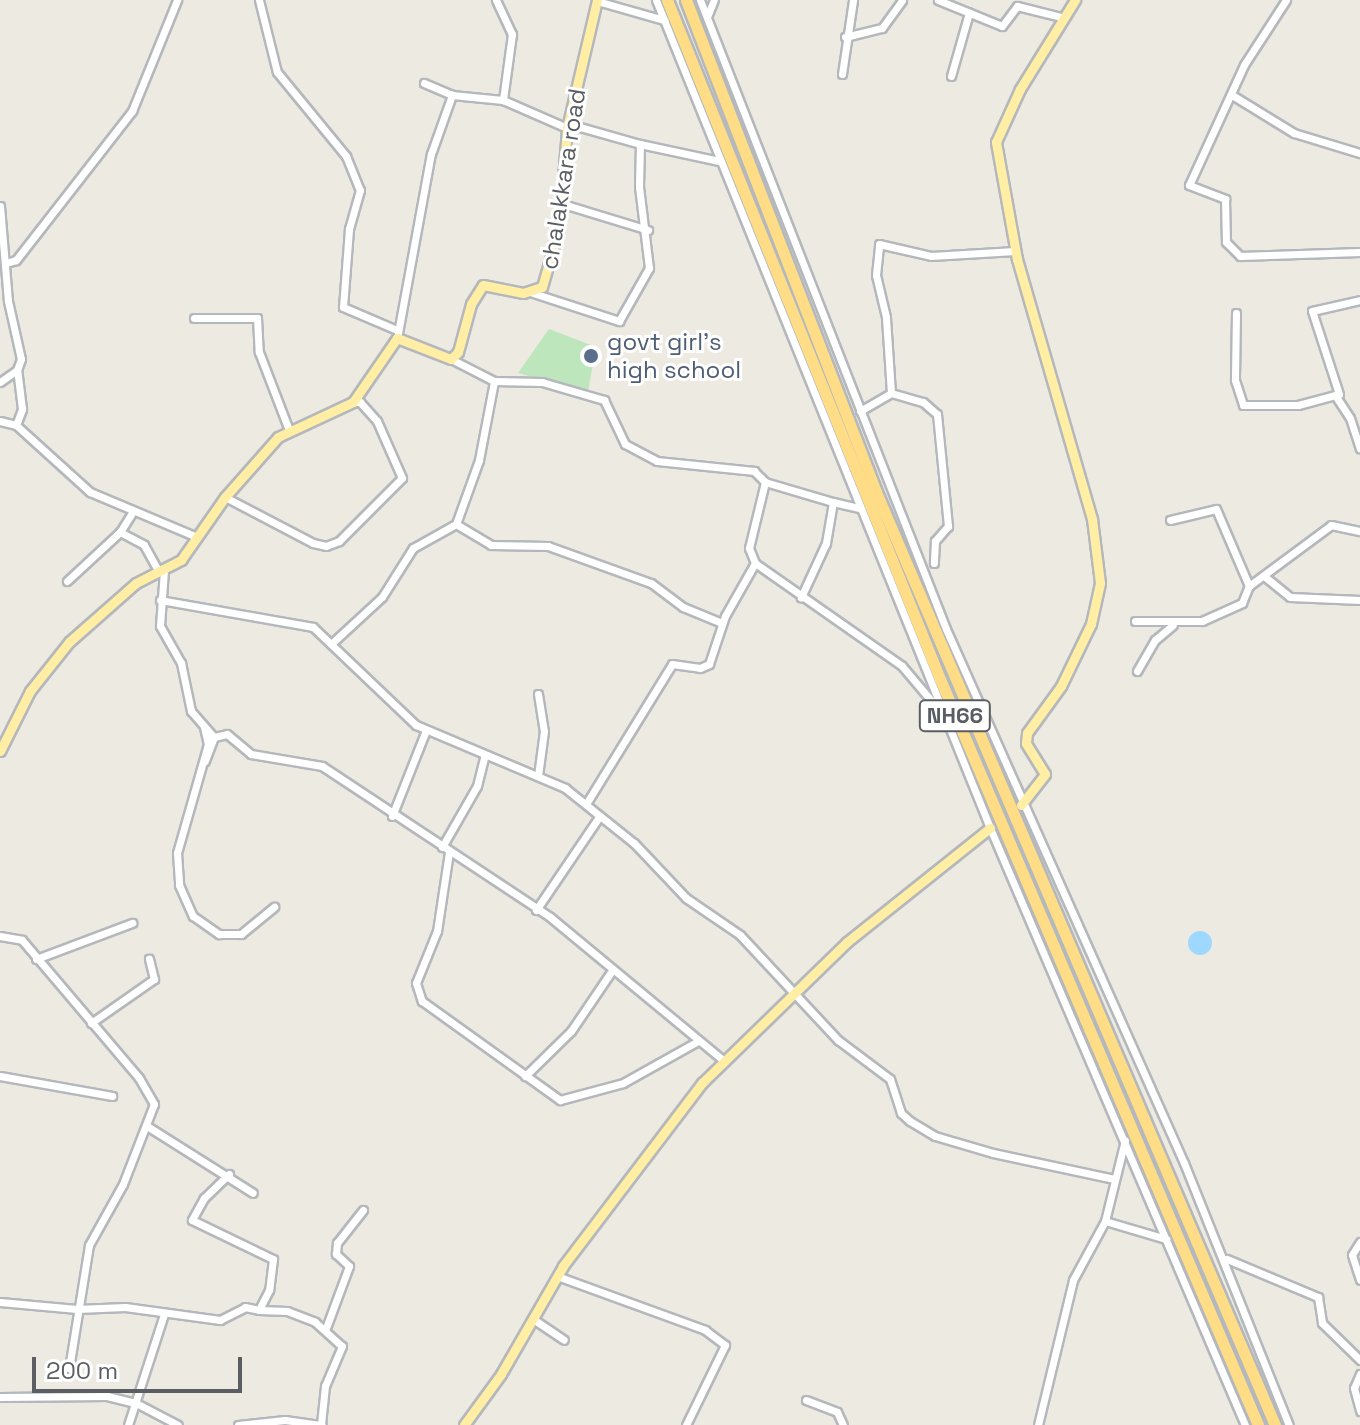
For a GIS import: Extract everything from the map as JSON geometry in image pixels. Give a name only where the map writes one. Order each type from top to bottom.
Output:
[{"type":"highway","name":"NH66","points":[[667,0],[940,679],[1258,1425]]},
{"type":"highway","name":"NH66","points":[[686,0],[876,492],[1275,1425]]},
{"type":"main road","points":[[1021,805],[1045,774],[1026,743],[1027,733],[1061,686],[1091,624],[1100,583],[1092,519],[1015,251],[996,142],[1020,89],[1075,0]]},
{"type":"main road","name":"chalakkara road","points":[[451,359],[458,352],[471,304],[483,285],[530,292],[547,280],[563,204],[568,126],[582,48],[597,1]]},
{"type":"main road","points":[[0,751],[30,691],[69,642],[136,583],[181,560],[225,497],[289,430],[353,402],[399,333],[451,359]]},
{"type":"main road","points":[[464,1425],[533,1319],[557,1276],[668,1124],[725,1062],[796,996],[847,942],[990,828]]},
{"type":"street","points":[[6,263],[16,260],[132,111],[177,0]]},
{"type":"street","points":[[259,0],[277,72],[346,156],[360,190],[349,229],[343,307],[399,333],[431,154],[452,95]]},
{"type":"street","points":[[496,0],[512,34],[503,100]]},
{"type":"street","points":[[656,0],[943,715],[1126,1138],[1245,1425]]},
{"type":"street","points":[[700,0],[860,411],[1021,805],[1184,1163],[1289,1425]]},
{"type":"street","points":[[707,18],[714,0]]},
{"type":"street","points":[[842,74],[845,37],[853,0]]},
{"type":"street","points":[[845,37],[882,28],[902,0]]},
{"type":"street","points":[[938,0],[1002,26],[1017,6],[1065,18]]},
{"type":"street","points":[[1286,0],[1268,23],[1189,185],[1225,199],[1226,242],[1240,256],[1360,252]]},
{"type":"street","points":[[597,1],[664,20]]},
{"type":"street","points":[[951,76],[969,13]]},
{"type":"street","points":[[424,83],[452,95],[503,100],[568,126],[719,161]]},
{"type":"street","points":[[1232,95],[1294,133],[1360,153]]},
{"type":"street","points":[[530,292],[619,321],[649,268],[648,230],[639,187],[640,144]]},
{"type":"street","points":[[563,204],[648,230]]},
{"type":"street","points":[[0,206],[21,359],[17,370],[22,409],[16,425]]},
{"type":"street","points":[[891,393],[886,317],[876,275],[879,244],[931,256],[1015,251]]},
{"type":"street","points":[[1243,405],[1298,405],[1335,395],[1340,388],[1312,311],[1360,300]]},
{"type":"street","points":[[1236,313],[1235,380],[1243,405],[1240,416]]},
{"type":"street","points":[[194,318],[249,315],[259,320],[259,352],[289,430]]},
{"type":"street","points":[[451,359],[494,381],[542,382],[592,395],[611,408],[618,432],[634,452],[681,466],[744,468],[765,482],[859,508]]},
{"type":"street","points":[[0,382],[17,370]]},
{"type":"street","points":[[331,644],[382,597],[413,548],[456,524],[479,460],[494,381]]},
{"type":"street","points":[[860,411],[891,393],[923,402],[937,414],[948,526],[935,541],[934,563]]},
{"type":"street","points":[[1335,395],[1350,418],[1360,448]]},
{"type":"street","points":[[225,497],[313,543],[326,546],[339,541],[402,478],[372,412],[353,402]]},
{"type":"street","points":[[0,421],[16,425],[90,492],[197,537]]},
{"type":"street","points":[[765,482],[749,548],[755,563],[902,666],[943,715]]},
{"type":"street","points":[[801,597],[826,543],[833,502]]},
{"type":"street","points":[[1170,520],[1216,509],[1249,586]]},
{"type":"street","points":[[67,581],[120,532],[133,511]]},
{"type":"street","points":[[456,524],[491,545],[548,546],[651,583],[683,607],[722,623]]},
{"type":"street","points":[[1135,621],[1173,625],[1202,621],[1237,607],[1249,586],[1331,525],[1360,531]]},
{"type":"street","points":[[120,532],[144,545],[161,571],[160,626],[181,663],[191,711],[214,737]]},
{"type":"street","points":[[586,804],[672,664],[704,668],[722,623],[755,563]]},
{"type":"street","points":[[1264,576],[1290,597],[1360,600]]},
{"type":"street","points":[[160,600],[313,627],[385,701],[426,730],[538,776],[586,804],[634,843],[698,908],[740,935],[838,1040],[890,1079],[901,1113],[935,1136],[1035,1164],[1114,1179]]},
{"type":"street","points":[[1137,671],[1155,640],[1173,625]]},
{"type":"street","points":[[538,694],[544,731],[538,776]]},
{"type":"street","points":[[204,727],[208,740],[203,766],[176,868],[193,916],[219,930],[241,934],[274,907]]},
{"type":"street","points":[[392,816],[426,730]]},
{"type":"street","points":[[214,737],[227,734],[251,754],[322,766],[392,816],[567,930],[611,972],[725,1062]]},
{"type":"street","points":[[203,766],[214,737]]},
{"type":"street","points":[[442,847],[477,786],[485,755]]},
{"type":"street","points":[[536,910],[599,817]]},
{"type":"street","points":[[449,852],[437,931],[416,983],[422,1001],[560,1100],[623,1083],[698,1041]]},
{"type":"street","points":[[36,959],[132,923]]},
{"type":"street","points":[[0,936],[22,940],[148,1089],[154,1104],[123,1184],[95,1228],[77,1309],[69,1368]]},
{"type":"street","points":[[91,1023],[154,979],[149,959]]},
{"type":"street","points":[[525,1076],[571,1031],[611,972]]},
{"type":"street","points":[[0,1076],[112,1096]]},
{"type":"street","points":[[147,1126],[229,1174],[253,1193]]},
{"type":"street","points":[[1038,1425],[1073,1280],[1105,1221],[1126,1138]]},
{"type":"street","points":[[229,1174],[204,1198],[192,1220],[273,1259],[269,1290],[259,1310]]},
{"type":"street","points":[[326,1328],[349,1266],[336,1254],[337,1243],[363,1210]]},
{"type":"street","points":[[1105,1221],[1166,1239]]},
{"type":"street","points":[[1360,1242],[1352,1255],[1360,1280]]},
{"type":"street","points":[[1227,1259],[1318,1297],[1322,1323],[1360,1360]]},
{"type":"street","points":[[557,1276],[705,1330],[725,1345],[686,1425]]},
{"type":"street","points":[[0,1302],[77,1309],[125,1307],[220,1320],[245,1307],[287,1311],[326,1328],[343,1349],[325,1386],[321,1425],[285,1420],[238,1425]]},
{"type":"street","points":[[128,1425],[164,1314]]},
{"type":"street","points":[[533,1319],[564,1340]]},
{"type":"street","points":[[1360,1374],[1354,1388],[1360,1411]]},
{"type":"street","points":[[0,1397],[107,1396],[136,1403],[178,1425]]},
{"type":"street","points":[[806,1400],[837,1412],[843,1425]]},
{"type":"green space","points":[[549,329],[596,347],[588,392],[518,373]]},
{"type":"water","points":[[1200,931],[1209,934],[1212,943],[1209,952],[1200,955],[1191,952],[1188,943],[1191,934]]},
{"type":"place","name":"govt girl's high school","points":[[591,356]]}]
